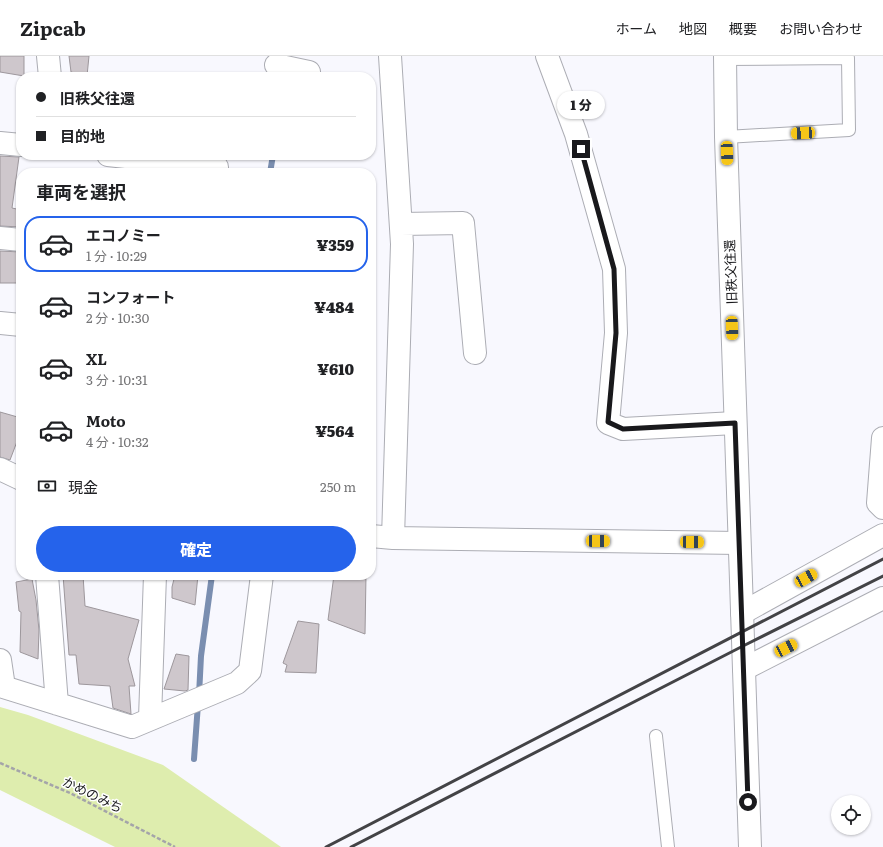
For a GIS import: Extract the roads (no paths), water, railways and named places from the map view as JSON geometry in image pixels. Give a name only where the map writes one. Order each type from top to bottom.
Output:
[{"type":"street","points":[[48,56],[50,72]]},
{"type":"street","points":[[390,56],[402,244],[393,538]]},
{"type":"street","points":[[547,56],[576,134],[614,269],[616,333],[608,422],[623,429],[735,423]]},
{"type":"street","name":"旧秩父往還","points":[[725,58],[735,423],[750,847]]},
{"type":"street","points":[[275,66],[306,70]]},
{"type":"street","points":[[0,143],[16,145]]},
{"type":"street","points":[[162,160],[217,165]]},
{"type":"street","points":[[401,224],[463,223],[475,353]]},
{"type":"street","points":[[0,238],[16,240]]},
{"type":"street","points":[[0,323],[16,325]]},
{"type":"street","points":[[883,438],[878,503],[883,508]]},
{"type":"street","points":[[0,469],[16,477]]},
{"type":"street","points":[[742,613],[883,535]]},
{"type":"street","points":[[376,536],[393,538],[739,543]]},
{"type":"street","points":[[47,580],[57,704]]},
{"type":"street","points":[[150,718],[155,580]]},
{"type":"street","points":[[0,660],[2,687],[132,727],[150,718],[237,683],[250,671],[261,580]]},
{"type":"street","points":[[744,669],[883,598]]},
{"type":"lane","points":[[725,58],[848,58],[849,130],[726,137]]},
{"type":"lane","points":[[656,736],[668,847]]},
{"type":"waterway","points":[[271,168],[272,160]]},
{"type":"waterway","points":[[199,695],[201,656],[211,580]]},
{"type":"waterway","points":[[194,759],[198,704]]},
{"type":"railway","points":[[326,847],[883,559]]},
{"type":"railway","points":[[351,847],[883,576]]}]
